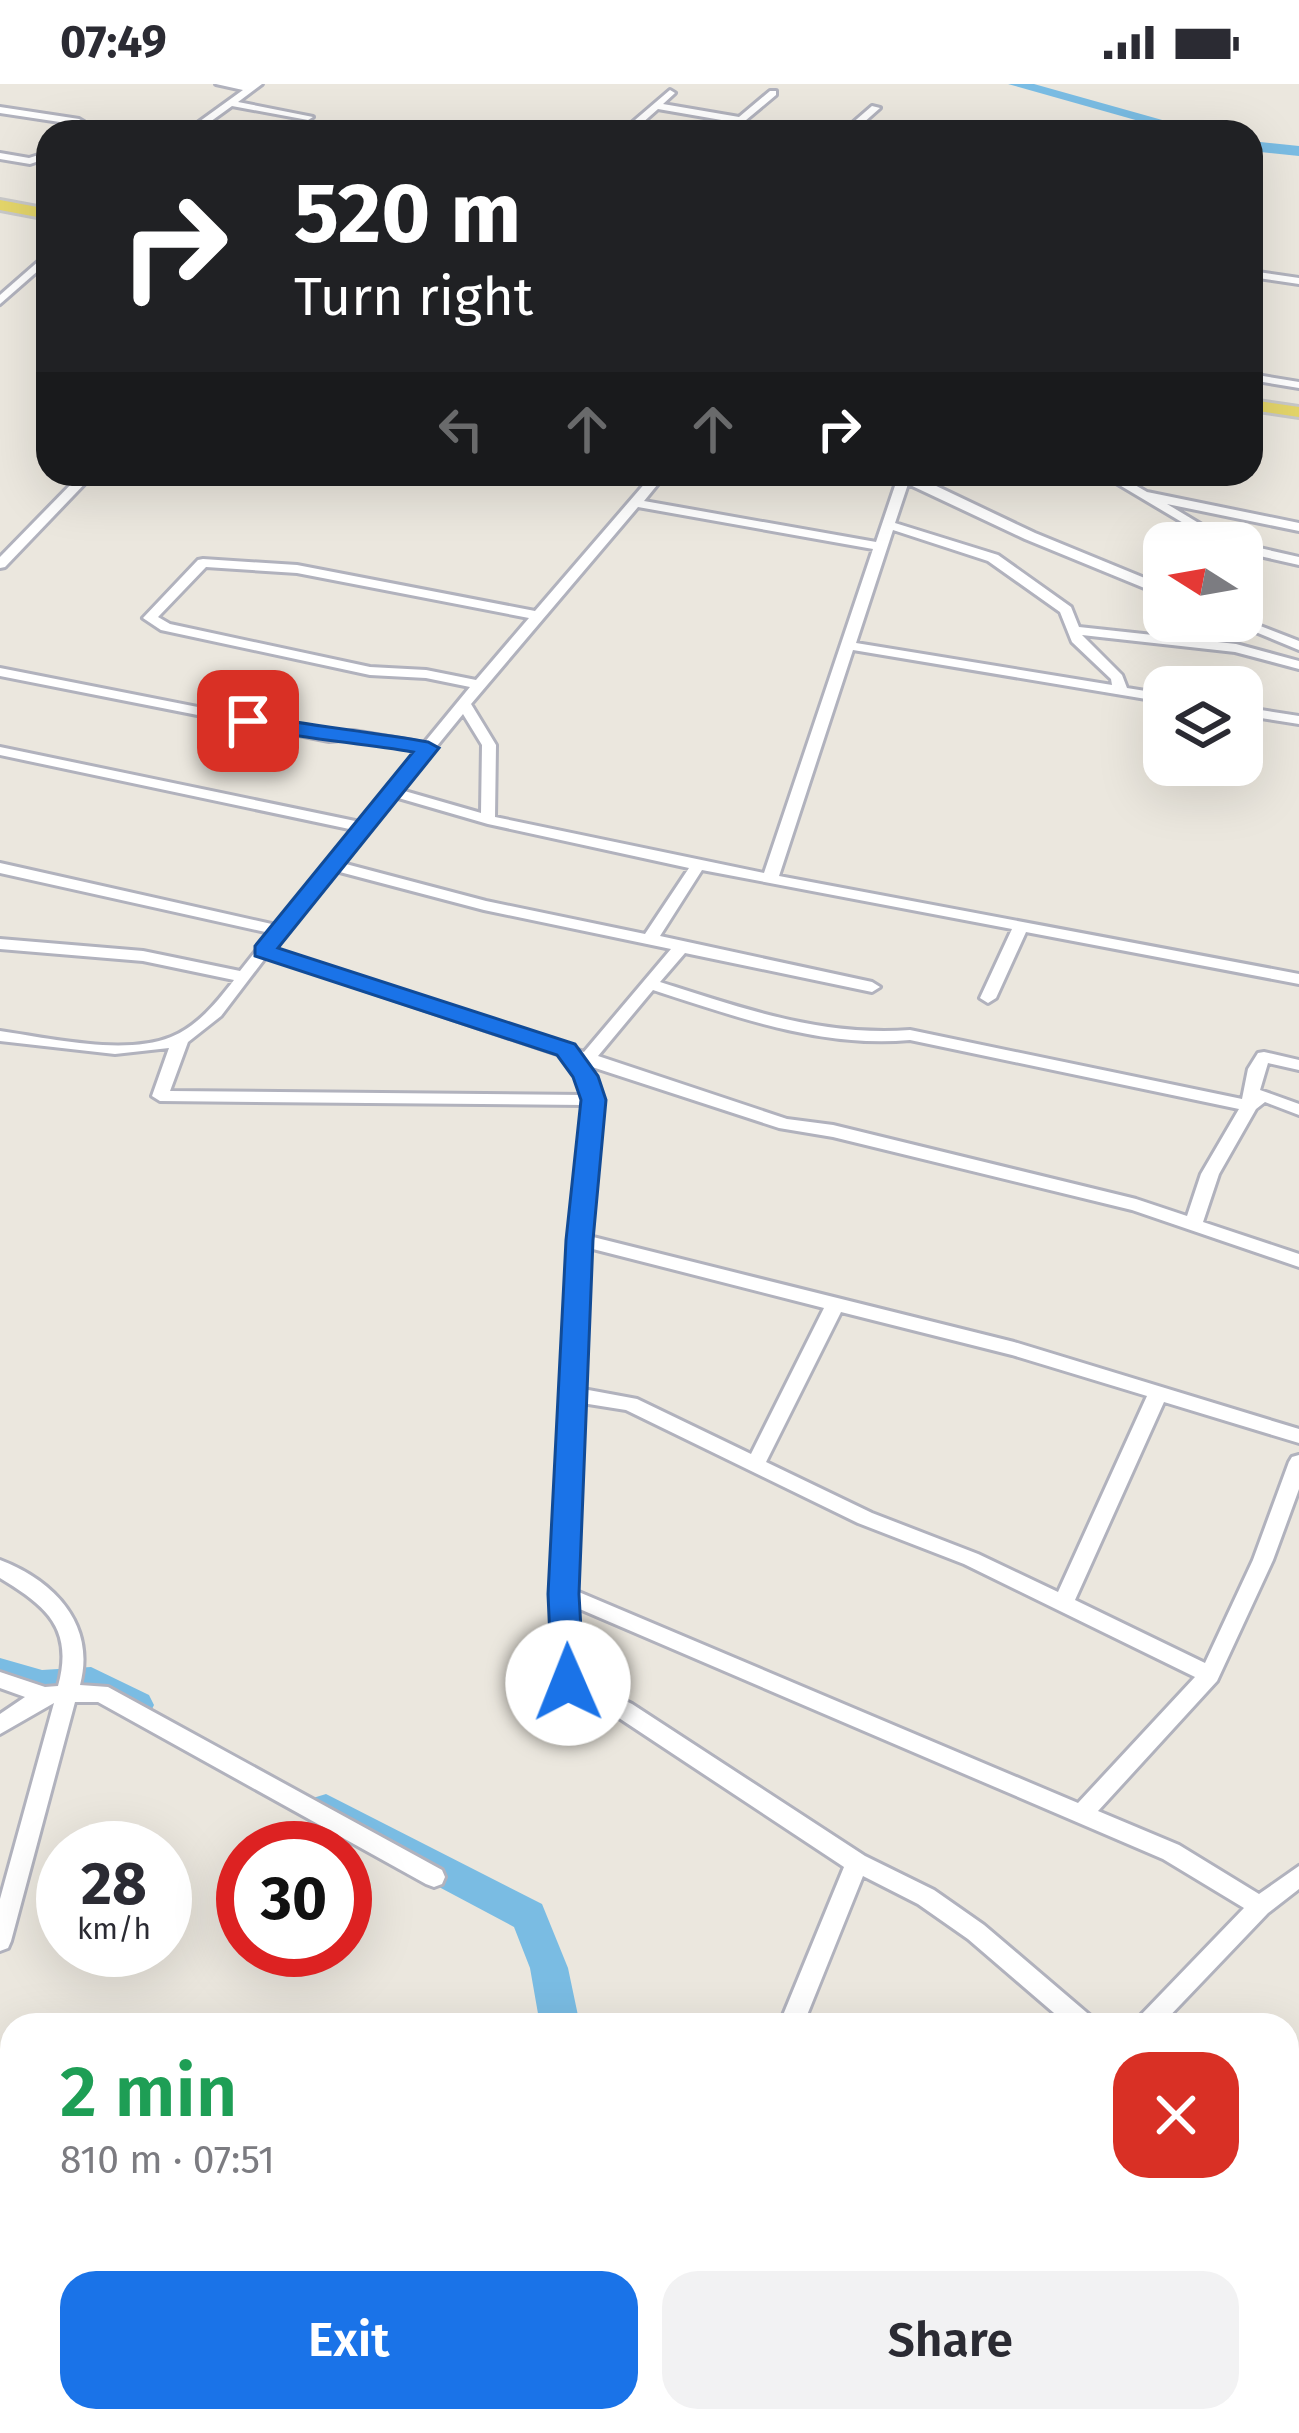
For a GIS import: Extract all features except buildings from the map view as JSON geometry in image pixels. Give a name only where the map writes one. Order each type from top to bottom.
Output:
[{"type":"main road","points":[[0,208],[36,215]]},
{"type":"main road","points":[[1263,404],[1299,410]]},
{"type":"street","points":[[220,84],[254,86]]},
{"type":"street","points":[[206,120],[254,86]]},
{"type":"street","points":[[640,120],[670,93]]},
{"type":"street","points":[[741,120],[773,93]]},
{"type":"street","points":[[229,103],[308,117]]},
{"type":"street","points":[[656,106],[711,120]]},
{"type":"street","points":[[862,120],[875,109]]},
{"type":"street","points":[[0,110],[66,120]]},
{"type":"street","points":[[1,158],[36,160]]},
{"type":"street","points":[[0,301],[36,267]]},
{"type":"street","points":[[1263,276],[1299,281]]},
{"type":"street","points":[[1263,378],[1298,382]]},
{"type":"street","points":[[0,564],[76,486]]},
{"type":"street","points":[[594,1100],[160,1096],[181,1039],[244,977],[464,703],[650,486]]},
{"type":"street","points":[[771,876],[901,486]]},
{"type":"street","points":[[927,486],[1030,536],[1143,582]]},
{"type":"street","points":[[1126,486],[1188,522]]},
{"type":"street","points":[[1138,494],[1299,530],[1296,561],[1263,553]]},
{"type":"street","points":[[636,503],[882,547]]},
{"type":"street","points":[[889,525],[993,558],[1066,610],[1074,630],[1117,678],[1121,691]]},
{"type":"street","points":[[479,685],[336,664],[166,627],[150,618],[194,570],[209,562],[243,569],[257,563],[297,569],[539,616]]},
{"type":"street","points":[[1074,630],[1236,648],[1299,665]]},
{"type":"street","points":[[1263,632],[1299,646]]},
{"type":"street","points":[[851,646],[1143,695]]},
{"type":"street","points":[[0,672],[329,737],[353,735],[428,748]]},
{"type":"street","points":[[464,703],[489,745],[488,820]]},
{"type":"street","points":[[1263,714],[1299,720]]},
{"type":"street","points":[[0,751],[362,827]]},
{"type":"street","points":[[393,792],[488,820],[698,865],[1299,979]]},
{"type":"street","points":[[333,865],[484,905],[872,987]]},
{"type":"street","points":[[655,941],[652,936],[698,865]]},
{"type":"street","points":[[0,868],[278,930]]},
{"type":"street","points":[[988,998],[1020,928]]},
{"type":"street","points":[[0,944],[143,956],[244,977]]},
{"type":"street","points":[[586,1060],[681,947]]},
{"type":"street","points":[[263,951],[785,1124],[986,1167],[1193,1224],[1299,1261]]},
{"type":"street","points":[[650,984],[756,1016],[881,1041],[910,1034],[1249,1106]]},
{"type":"street","points":[[0,1036],[128,1048],[181,1039]]},
{"type":"street","points":[[566,1049],[585,1076],[594,1100],[580,1240],[564,1594],[568,1683],[624,1710],[857,1863],[926,1897],[976,1932],[1070,2013]]},
{"type":"street","points":[[1193,1224],[1210,1174],[1249,1106],[1264,1057],[1299,1064]]},
{"type":"street","points":[[1249,1106],[1263,1095],[1299,1110]]},
{"type":"street","points":[[580,1240],[1014,1348],[1299,1436]]},
{"type":"street","points":[[755,1465],[836,1303]]},
{"type":"street","points":[[1063,1604],[1158,1393]]},
{"type":"street","points":[[576,1395],[630,1404],[1210,1675]]},
{"type":"street","points":[[1081,1814],[1210,1675],[1263,1560],[1299,1462]]},
{"type":"street","points":[[0,1568],[54,1604],[68,1621],[73,1679],[0,1941]]},
{"type":"street","points":[[564,1594],[1171,1852],[1260,1906]]},
{"type":"street","points":[[0,1725],[73,1679]]},
{"type":"street","points":[[73,1679],[434,1876]]},
{"type":"street","points":[[0,1680],[45,1695]]},
{"type":"street","points":[[796,2013],[857,1863]]},
{"type":"street","points":[[1157,2013],[1260,1906],[1299,1876]]},
{"type":"waterway","points":[[1016,84],[1152,120]]},
{"type":"waterway","points":[[1263,147],[1299,151]]},
{"type":"waterway","points":[[0,1672],[42,1684],[91,1681],[136,1705]]},
{"type":"waterway","points":[[326,1809],[529,1916],[549,1968],[558,2013]]},
{"type":"route","points":[[248,721],[329,737],[353,735],[428,748],[263,951],[566,1049],[585,1076],[594,1100],[580,1240],[564,1594],[568,1683]]}]
